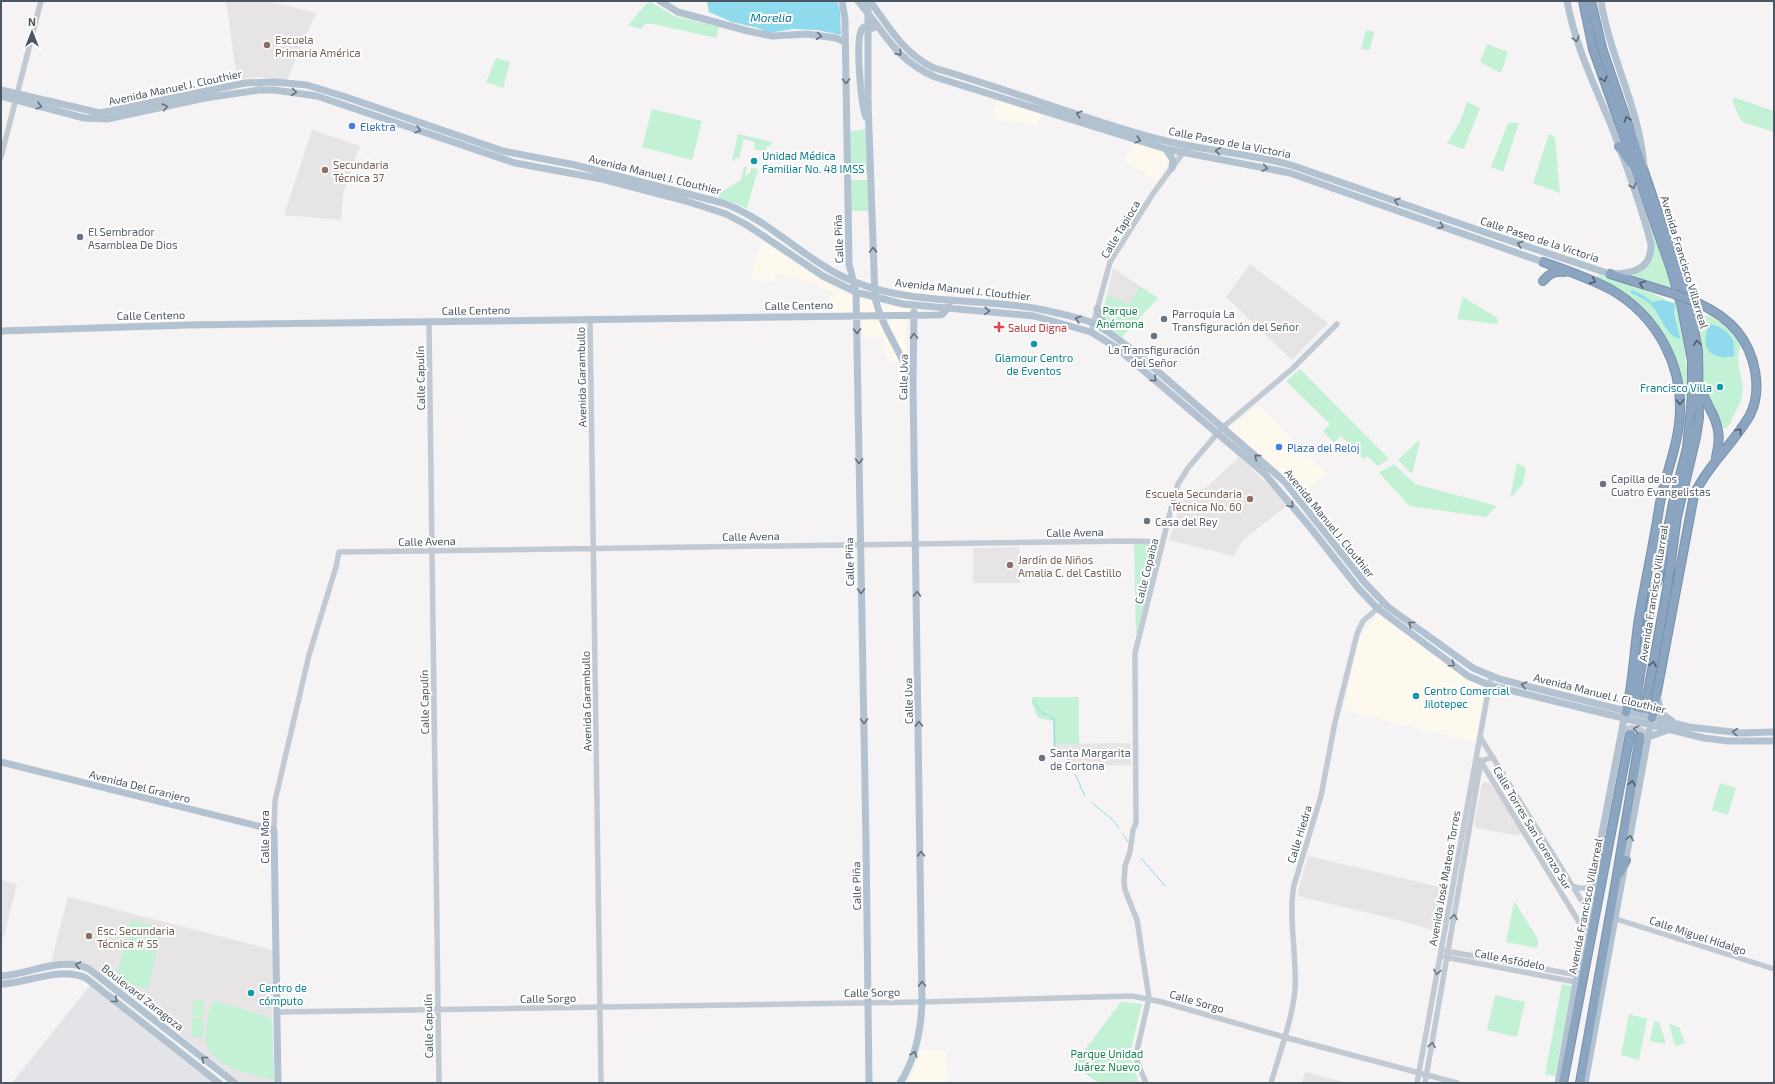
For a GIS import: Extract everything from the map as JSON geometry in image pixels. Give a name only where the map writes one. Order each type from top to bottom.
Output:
[{"type":"highway","name":"Avenida Francisco Villarreal","points":[[1583,1],[1593,49],[1635,169],[1659,232],[1682,308],[1688,335],[1693,378],[1691,425],[1688,448],[1673,503],[1658,580],[1653,592],[1632,700]]},
{"type":"highway","name":"Avenida Francisco Villarreal","points":[[1591,1],[1602,48],[1644,169],[1692,318],[1696,339],[1699,372],[1699,418],[1696,437],[1677,516],[1666,590],[1646,702]]},
{"type":"highway","points":[[1619,146],[1635,169]]},
{"type":"highway","points":[[1543,262],[1574,273],[1611,290],[1642,312],[1652,325],[1673,363],[1680,393],[1680,422],[1663,489],[1642,602],[1636,645],[1632,700],[1632,705],[1647,709],[1655,704]]},
{"type":"highway","points":[[1544,281],[1555,271],[1574,273]]},
{"type":"highway","points":[[1610,274],[1698,303],[1720,316],[1738,331],[1751,354],[1756,377],[1756,395],[1753,407],[1740,429],[1698,486],[1692,504],[1651,721]]},
{"type":"highway","points":[[1699,372],[1702,392],[1717,422],[1719,431],[1719,443],[1715,462]]},
{"type":"highway","points":[[1653,592],[1653,581],[1660,542],[1663,489]]},
{"type":"highway","points":[[1666,590],[1688,522]]},
{"type":"highway","points":[[1625,715],[1632,700]]},
{"type":"highway","name":"Avenida Francisco Villarreal","points":[[1562,1083],[1614,813],[1625,733]]},
{"type":"highway","points":[[1580,1083],[1616,881],[1644,737]]},
{"type":"highway","points":[[1597,865],[1614,813]]},
{"type":"highway","points":[[1616,881],[1626,860]]},
{"type":"highway","points":[[1598,987],[1598,997],[1600,1002]]},
{"type":"main road","points":[[660,1],[678,12],[723,25],[772,36],[792,34],[836,38],[845,42]]},
{"type":"main road","name":"Calle Piña","points":[[842,1],[844,11],[845,42],[849,264],[855,282],[857,315],[869,1083]]},
{"type":"main road","name":"Calle Paseo de la Victoria","points":[[858,1],[902,57],[922,72],[934,77],[1166,149],[1290,173],[1543,262]]},
{"type":"main road","points":[[867,1],[868,101],[874,293],[879,315],[904,361],[913,384]]},
{"type":"main road","name":"Calle Paseo de la Victoria","points":[[870,1],[906,50],[921,62],[934,68],[1153,138],[1187,146],[1270,159],[1294,166],[1610,274]]},
{"type":"main road","points":[[1567,1],[1573,29],[1582,57],[1619,146],[1649,237],[1651,250],[1647,261],[1638,270],[1628,273],[1610,274]]},
{"type":"main road","points":[[1601,1],[1612,50],[1638,128],[1643,150],[1644,169]]},
{"type":"main road","points":[[869,124],[862,102],[859,36],[861,30],[867,26],[883,34]]},
{"type":"main road","name":"Avenida Manuel J. Clouthier","points":[[1,96],[16,96],[100,113],[245,83],[274,82],[307,85],[503,151],[575,165],[723,203],[750,215],[820,264],[874,293],[914,305],[1034,316],[1091,332],[1117,348],[1220,431],[1270,468],[1285,482],[1365,583],[1384,603],[1472,668],[1491,676],[1589,701],[1625,715],[1651,721],[1722,731],[1756,733],[1774,732]]},
{"type":"main road","name":"Avenida Manuel J. Clouthier","points":[[1,90],[84,118],[98,120],[114,118],[205,98],[259,90],[280,90],[317,96],[515,163],[602,179],[679,199],[726,214],[747,225],[824,276],[856,292],[874,293],[903,298],[916,296],[1027,306],[1094,324],[1108,332],[1160,372],[1264,473],[1309,526],[1358,588],[1377,608],[1462,672],[1489,685],[1609,715],[1625,715]]},
{"type":"main road","points":[[1010,101],[1017,98],[1039,102]]},
{"type":"main road","points":[[1086,124],[1094,124],[1111,129],[1115,129],[1118,126]]},
{"type":"main road","points":[[1166,149],[1171,156],[1173,164],[1172,168]]},
{"type":"main road","points":[[838,275],[843,272],[849,264]]},
{"type":"main road","points":[[824,276],[839,281],[845,278]]},
{"type":"main road","points":[[948,308],[952,299]]},
{"type":"main road","name":"Calle Uva","points":[[900,1083],[917,1046],[922,1023],[913,384],[915,356],[914,305]]},
{"type":"main road","name":"Calle Centeno","points":[[1,331],[188,325],[914,315],[941,314],[948,308]]},
{"type":"main road","points":[[1097,309],[1108,332]]},
{"type":"main road","points":[[904,361],[915,356]]},
{"type":"main road","points":[[1264,473],[1270,468]]},
{"type":"main road","points":[[1657,694],[1661,713],[1676,724]]},
{"type":"main road","points":[[1558,702],[1585,704],[1589,701]]},
{"type":"main road","points":[[1609,715],[1625,733]]},
{"type":"main road","points":[[1558,1083],[1588,911],[1625,733],[1625,715]]},
{"type":"main road","name":"Avenida Manuel J. Clouthier","points":[[1651,721],[1669,729],[1704,738],[1728,741],[1774,741]]},
{"type":"main road","points":[[1586,1083],[1626,860],[1644,737],[1651,721]]},
{"type":"main road","points":[[1644,737],[1669,729]]},
{"type":"main road","name":"Avenida Del Granjero","points":[[1,762],[274,830]]},
{"type":"main road","name":"Calle Mora","points":[[274,830],[278,1083]]},
{"type":"main road","name":"Boulevard Zaragoza","points":[[1,976],[64,964],[78,965],[89,969],[235,1083]]},
{"type":"main road","name":"Boulevard Zaragoza","points":[[1,984],[66,974],[77,974],[86,978],[219,1083]]},
{"type":"street","points":[[1,157],[41,1]]},
{"type":"street","name":"Calle Tapioca","points":[[1091,332],[1110,262],[1152,195],[1184,153],[1187,146]]},
{"type":"street","name":"Avenida Garambullo","points":[[590,319],[601,1083]]},
{"type":"street","name":"Calle Capulín","points":[[429,321],[439,1083]]},
{"type":"street","name":"Calle Copaiba","points":[[1149,998],[1138,926],[1125,890],[1124,882],[1125,866],[1130,852],[1133,830],[1136,823],[1135,653],[1178,484],[1188,468],[1220,431],[1292,369],[1337,324]]},
{"type":"street","name":"Calle Avena","points":[[339,552],[1132,541],[1163,542]]},
{"type":"street","name":"Calle Mora","points":[[274,830],[275,801],[309,654],[336,567],[339,552]]},
{"type":"street","name":"Calle Hiedra","points":[[1271,1083],[1284,1037],[1295,988],[1293,913],[1294,885],[1321,796],[1335,722],[1357,634],[1362,624],[1377,608],[1384,603]]},
{"type":"street","name":"Avenida José Mateos Torres","points":[[1417,1083],[1491,676]]},
{"type":"street","points":[[1625,733],[1629,728],[1637,728],[1645,732],[1644,737]]},
{"type":"street","name":"Calle Torres San Lorenzo Sur","points":[[1480,737],[1588,911]]},
{"type":"street","name":"Calle Torres San Lorenzo Sur","points":[[1476,755],[1481,760],[1585,932]]},
{"type":"street","points":[[1481,760],[1493,757]]},
{"type":"street","name":"Avenida José Mateos Torres","points":[[1425,1083],[1481,760]]},
{"type":"street","points":[[1572,885],[1578,888],[1586,888],[1592,884],[1594,880]]},
{"type":"street","name":"Calle Miguel Hidalgo","points":[[1616,918],[1774,969]]},
{"type":"street","name":"Calle Asfódelo","points":[[1441,953],[1561,972],[1576,978]]},
{"type":"street","name":"Calle Asfódelo","points":[[1447,954],[1560,979],[1576,978]]},
{"type":"street","points":[[1560,979],[1561,972]]},
{"type":"street","name":"Calle Sorgo","points":[[277,1012],[922,1002],[1132,996],[1149,998],[1284,1037],[1457,1083]]},
{"type":"street","points":[[1146,1083],[1136,1055],[1149,998]]},
{"type":"shaded area","name":"Escuela Primaria América","points":[[226,1],[267,1],[316,13],[287,80],[259,77],[237,79]]},
{"type":"shaded area","points":[[998,100],[1042,113],[1037,126],[992,119]]},
{"type":"shaded area","name":"Secundaria Técnica 37","points":[[312,130],[360,146],[343,193],[341,220],[284,215]]},
{"type":"shaded area","points":[[1136,143],[1166,152],[1169,161],[1157,181],[1124,160]]},
{"type":"shaded area","points":[[762,240],[813,275],[853,297],[897,307],[932,310],[932,312],[906,312],[907,355],[897,361],[888,361],[888,357],[885,357],[884,337],[862,337],[862,312],[830,313],[830,296],[837,294],[793,276],[775,275],[775,281],[750,280]]},
{"type":"shaded area","points":[[1250,264],[1328,323],[1292,360],[1226,297]]},
{"type":"shaded area","points":[[1113,268],[1140,286],[1129,304],[1107,295]]},
{"type":"shaded area","points":[[924,285],[921,293],[905,293],[903,291],[903,286]]},
{"type":"shaded area","points":[[928,288],[949,289],[949,297],[929,296]]},
{"type":"shaded area","points":[[1259,405],[1327,474],[1299,495],[1282,474],[1229,428]]},
{"type":"shaded area","points":[[1239,457],[1278,493],[1288,505],[1244,539],[1234,556],[1169,540],[1183,496],[1207,487]]},
{"type":"shaded area","points":[[1019,547],[1020,583],[973,583],[973,548]]},
{"type":"shaded area","points":[[1378,614],[1462,675],[1486,685],[1475,742],[1343,710],[1358,640]]},
{"type":"shaded area","points":[[1131,743],[1131,765],[1074,766],[1069,758],[1053,747],[1053,744]]},
{"type":"shaded area","points":[[1485,782],[1490,783],[1521,831],[1520,836],[1476,828],[1474,824],[1482,784]]},
{"type":"shaded area","points":[[1308,856],[1448,889],[1440,933],[1406,922],[1298,896]]},
{"type":"shaded area","points":[[1,880],[17,884],[1,948]]},
{"type":"shaded area","points":[[68,897],[273,950],[272,1018],[274,1083],[241,1083],[147,1008],[91,966],[78,961],[51,962]]},
{"type":"shaded area","points":[[92,983],[216,1083],[12,1083]]},
{"type":"shaded area","points":[[920,1050],[946,1051],[947,1083],[907,1083],[914,1072]]},
{"type":"shaded area","points":[[1305,1072],[1340,1081],[1346,1083],[1302,1083]]},
{"type":"green space","points":[[649,1],[674,16],[719,27],[716,38],[653,24],[645,24],[641,29],[628,25]]},
{"type":"green space","points":[[1366,30],[1374,32],[1370,50],[1361,49]]},
{"type":"green space","points":[[1487,44],[1508,52],[1501,73],[1480,62]]},
{"type":"green space","points":[[496,58],[510,62],[503,88],[486,82]]},
{"type":"green space","points":[[1733,97],[1774,111],[1774,132],[1742,122],[1733,103]]},
{"type":"green space","points":[[1467,102],[1480,108],[1464,149],[1447,143],[1460,122]]},
{"type":"green space","points":[[652,109],[702,121],[692,160],[642,147]]},
{"type":"green space","points":[[1508,123],[1519,123],[1503,172],[1491,167]]},
{"type":"green space","points":[[865,129],[869,174],[848,174],[849,132]]},
{"type":"green space","points":[[738,134],[772,142],[770,147],[767,146],[765,154],[765,152],[754,149],[755,142],[744,139],[739,158],[735,158],[734,161],[732,160]]},
{"type":"green space","points":[[1549,134],[1555,137],[1560,193],[1533,183]]},
{"type":"green space","points":[[744,167],[747,167],[745,176],[750,173],[751,168],[758,169],[747,208],[715,196],[741,180]]},
{"type":"green space","points":[[849,180],[869,180],[870,211],[850,211]]},
{"type":"green space","points":[[1652,223],[1672,283],[1672,286],[1669,288],[1629,277],[1646,267],[1653,256],[1654,242],[1649,224]]},
{"type":"green space","points":[[1598,275],[1634,285],[1668,301],[1677,303],[1689,382],[1689,404],[1685,403],[1680,373],[1675,356],[1660,328],[1650,315],[1638,304],[1611,285],[1596,277]]},
{"type":"green space","name":"Parque Anémona","points":[[1140,286],[1158,298],[1122,337],[1110,329],[1102,314],[1107,295],[1129,304]]},
{"type":"green space","points":[[1463,297],[1497,318],[1498,322],[1496,324],[1457,319]]},
{"type":"green space","points":[[1696,312],[1721,323],[1732,331],[1741,341],[1738,357],[1743,392],[1740,404],[1731,423],[1725,429],[1722,427],[1704,391],[1701,335]]},
{"type":"green space","points":[[1300,369],[1389,459],[1378,466],[1367,456],[1364,459],[1341,436],[1334,443],[1323,431],[1330,424],[1286,381]]},
{"type":"green space","points":[[1418,441],[1420,441],[1412,474],[1398,460]]},
{"type":"green space","points":[[1517,463],[1526,468],[1523,484],[1510,498]]},
{"type":"green space","points":[[1394,464],[1415,484],[1497,506],[1486,517],[1410,506],[1379,473]]},
{"type":"green space","points":[[1134,543],[1160,544],[1136,636]]},
{"type":"green space","points":[[1032,697],[1079,697],[1079,744],[1053,744],[1053,721],[1038,718],[1032,703]]},
{"type":"green space","points":[[1720,783],[1736,788],[1728,815],[1712,810]]},
{"type":"green space","points":[[1514,902],[1538,939],[1537,948],[1506,942]]},
{"type":"green space","points":[[131,920],[162,928],[148,989],[115,981]]},
{"type":"green space","points":[[1562,984],[1572,986],[1555,1076],[1545,1074]]},
{"type":"green space","points":[[1495,995],[1525,1002],[1517,1037],[1487,1030]]},
{"type":"green space","points":[[193,1000],[204,1000],[203,1017],[193,1016]]},
{"type":"green space","points":[[213,1001],[272,1018],[274,1080],[233,1068],[215,1057],[209,1049],[206,1040],[206,1030]]},
{"type":"green space","name":"Parque Unidad Juárez Nuevo","points":[[1121,1002],[1142,1004],[1130,1053],[1139,1083],[1099,1083],[1074,1066]]},
{"type":"green space","points":[[1629,1014],[1647,1019],[1639,1060],[1621,1055]]},
{"type":"green space","points":[[192,1018],[203,1019],[203,1037],[192,1037]]},
{"type":"green space","points":[[1654,1021],[1659,1022],[1666,1044],[1650,1041]]},
{"type":"green space","points":[[1669,1024],[1679,1027],[1685,1043],[1675,1046]]},
{"type":"water","name":"Morelia","points":[[707,1],[837,1],[840,10],[841,35],[817,30],[793,29],[769,33],[758,28],[732,22],[709,12]]},
{"type":"water","points":[[1632,290],[1643,295],[1652,302],[1663,300],[1675,304],[1674,314],[1680,337],[1679,339],[1669,332],[1653,307],[1645,300],[1630,292]]},
{"type":"water","points":[[1710,324],[1719,327],[1731,337],[1734,345],[1733,350],[1735,352],[1733,357],[1715,355],[1707,349],[1705,339]]},
{"type":"waterway","points":[[1033,700],[1040,711],[1054,719],[1055,750],[1072,762]]},
{"type":"waterway","points":[[1075,774],[1085,796]]},
{"type":"waterway","points":[[1092,803],[1112,819],[1119,828]]},
{"type":"waterway","points":[[1123,834],[1128,842]]},
{"type":"waterway","points":[[1141,858],[1165,886]]},
{"type":"place","name":"Escuela Primaria América","points":[[267,45]]},
{"type":"place","name":"Elektra","points":[[352,126]]},
{"type":"place","name":"Unidad Médica Familiar No. 48 IMSS","points":[[754,161]]},
{"type":"place","name":"Secundaria Técnica 37","points":[[325,170]]},
{"type":"place","name":"El Sembrador Asamblea De Dios","points":[[80,237]]},
{"type":"place","name":"Parroquia La Transfiguración del Señor","points":[[1164,319]]},
{"type":"place","name":"Salud Digna","points":[[999,327]]},
{"type":"place","name":"La Transfiguración del Señor","points":[[1154,336]]},
{"type":"place","name":"Glamour Centro de Eventos","points":[[1034,344]]},
{"type":"place","name":"Francisco Villa","points":[[1720,387]]},
{"type":"place","name":"Plaza del Reloj","points":[[1279,447]]},
{"type":"place","name":"Capilla de los Cuatro Evangelistas","points":[[1603,484]]},
{"type":"place","name":"Escuela Secundaria Técnica No. 60","points":[[1250,499]]},
{"type":"place","name":"Casa del Rey","points":[[1147,521]]},
{"type":"place","name":"Jardín de Niños Amalia C. del Castillo","points":[[1010,565]]},
{"type":"place","name":"Centro Comercial Jilotepec","points":[[1416,696]]},
{"type":"place","name":"Santa Margarita de Cortona","points":[[1042,758]]},
{"type":"place","name":"Esc. Secundaria Técnica # 55","points":[[89,936]]},
{"type":"place","name":"Centro de cómputo","points":[[251,993]]}]
